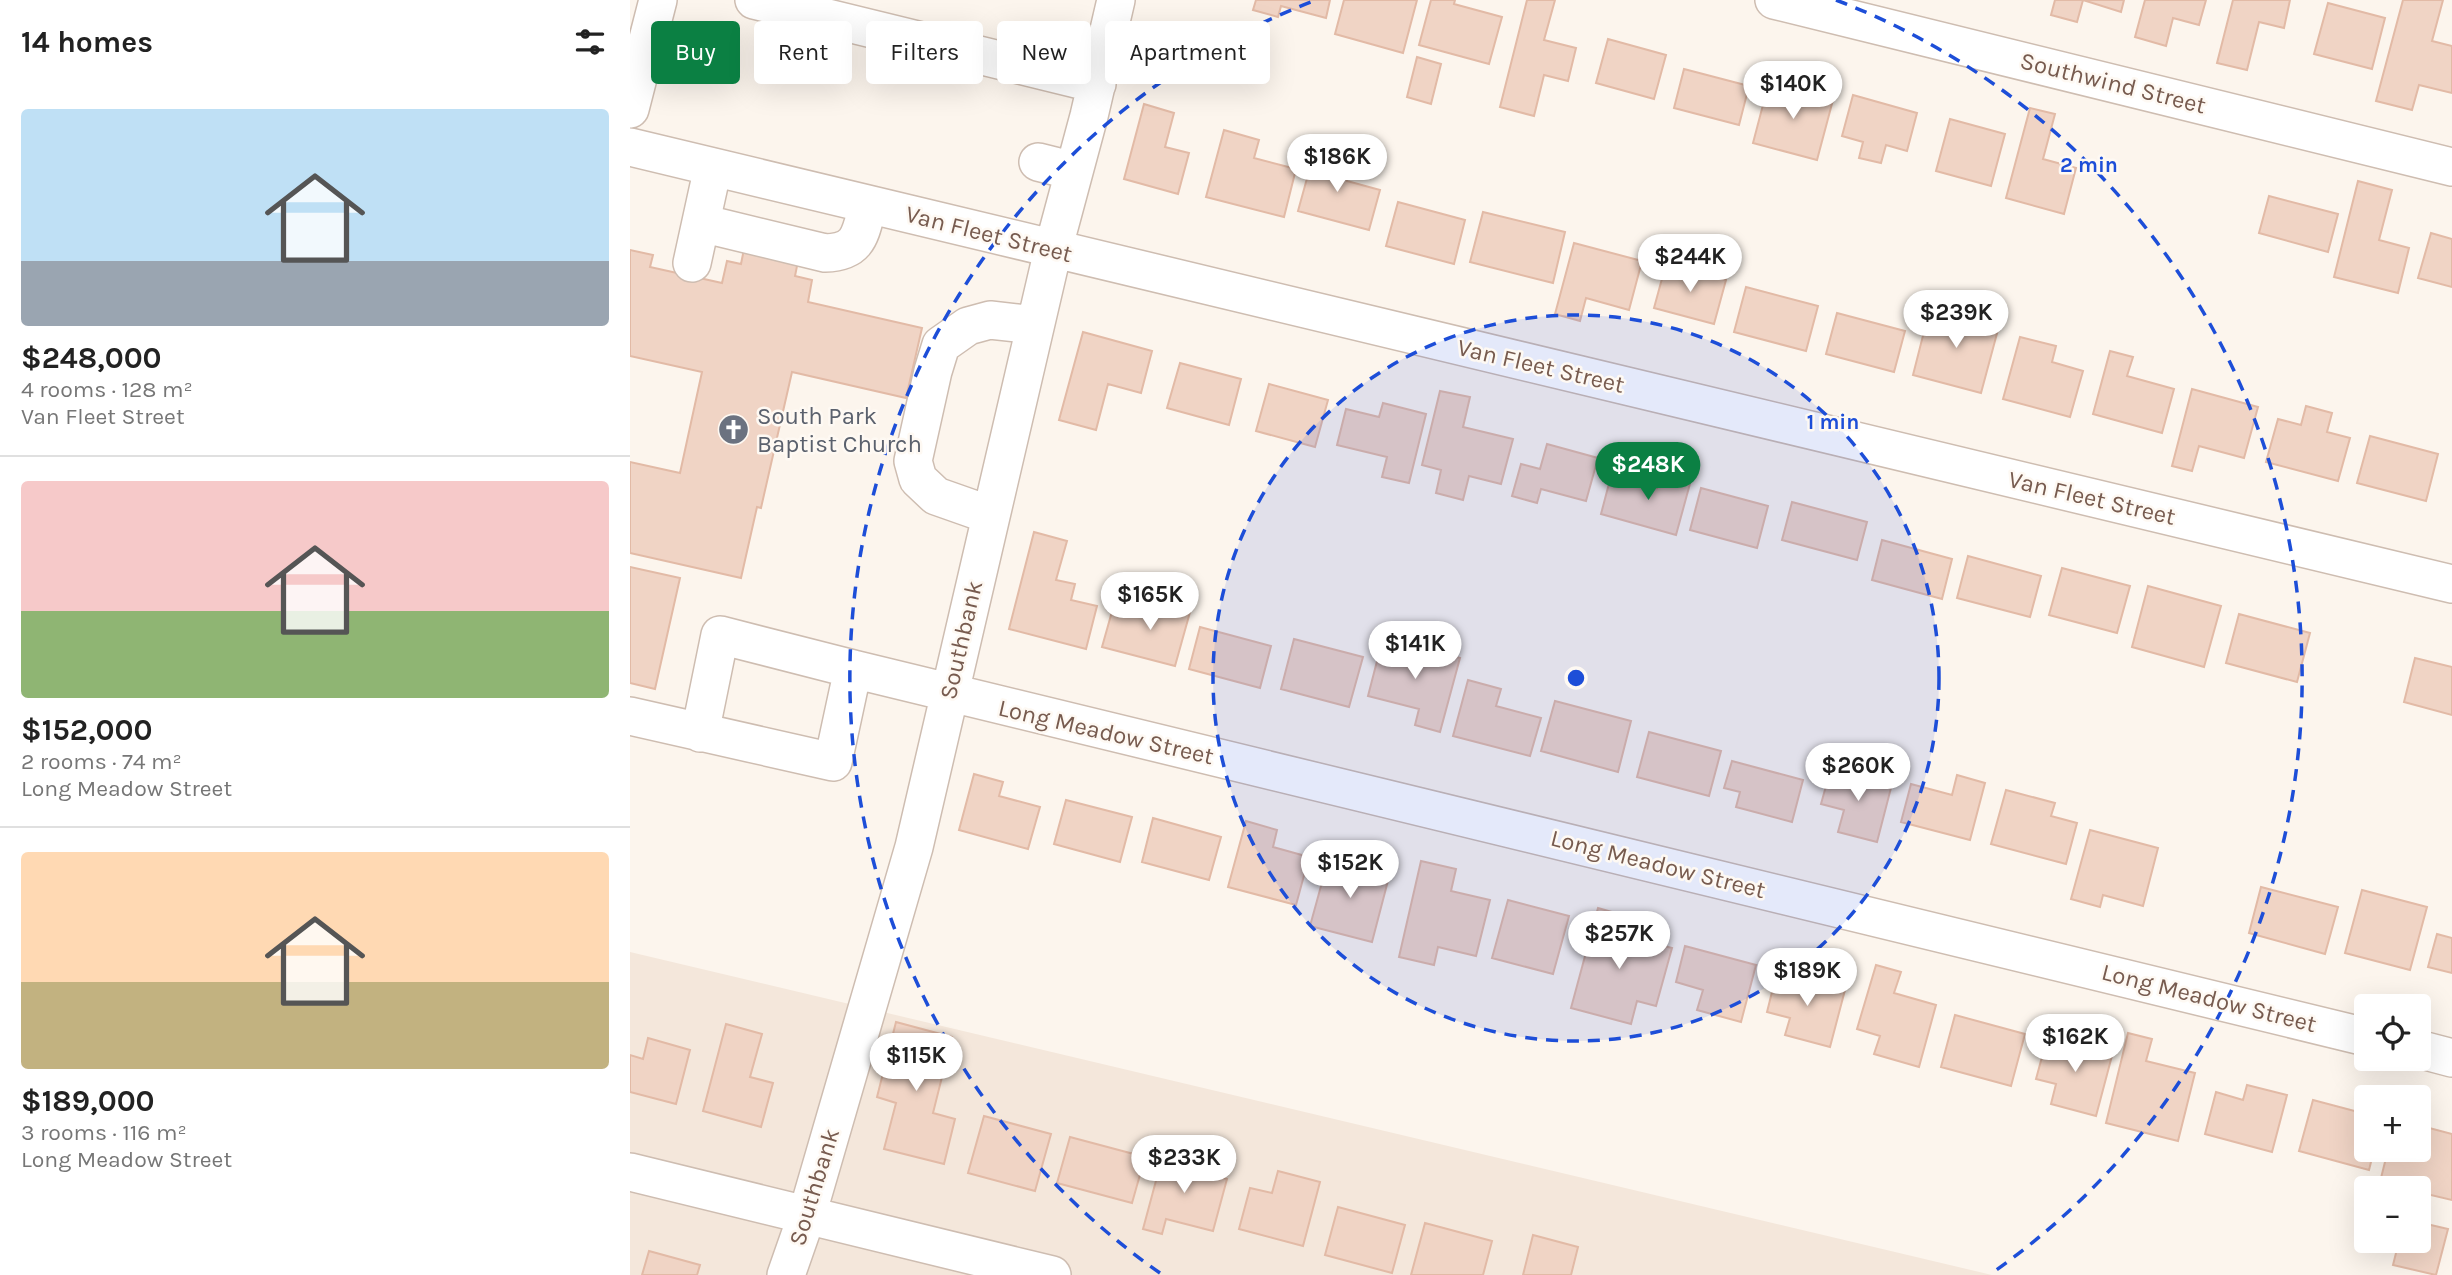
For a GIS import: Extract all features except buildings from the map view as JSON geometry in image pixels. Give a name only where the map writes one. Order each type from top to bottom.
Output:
[{"type":"street","points":[[630,109],[658,0]]},
{"type":"street","points":[[754,0],[1097,84]]},
{"type":"street","name":"Southbank","points":[[786,1275],[807,1215],[914,846],[1052,250],[1097,84],[1116,0]]},
{"type":"street","name":"Southwind Street","points":[[1774,0],[2452,167]]},
{"type":"street","name":"Van Fleet Street","points":[[630,147],[2452,584]]},
{"type":"street","points":[[1038,162],[1074,171]]},
{"type":"street","points":[[692,263],[713,167]]},
{"type":"street","points":[[701,223],[825,253],[839,252],[853,246],[858,238],[868,205]]},
{"type":"street","points":[[990,515],[936,496],[918,479],[913,461],[933,371],[941,345],[968,326],[990,320],[1035,325]]},
{"type":"street","name":"Long Meadow Street","points":[[700,733],[720,635],[949,694],[2354,1034]]},
{"type":"street","points":[[630,716],[833,762],[853,669]]},
{"type":"street","points":[[2431,1052],[2452,1058]]},
{"type":"street","points":[[630,1172],[1052,1275]]},
{"type":"shaded area","points":[[630,952],[1992,1275],[630,1275]]},
{"type":"place","name":"South Park Baptist Church","points":[[734,430]]}]
